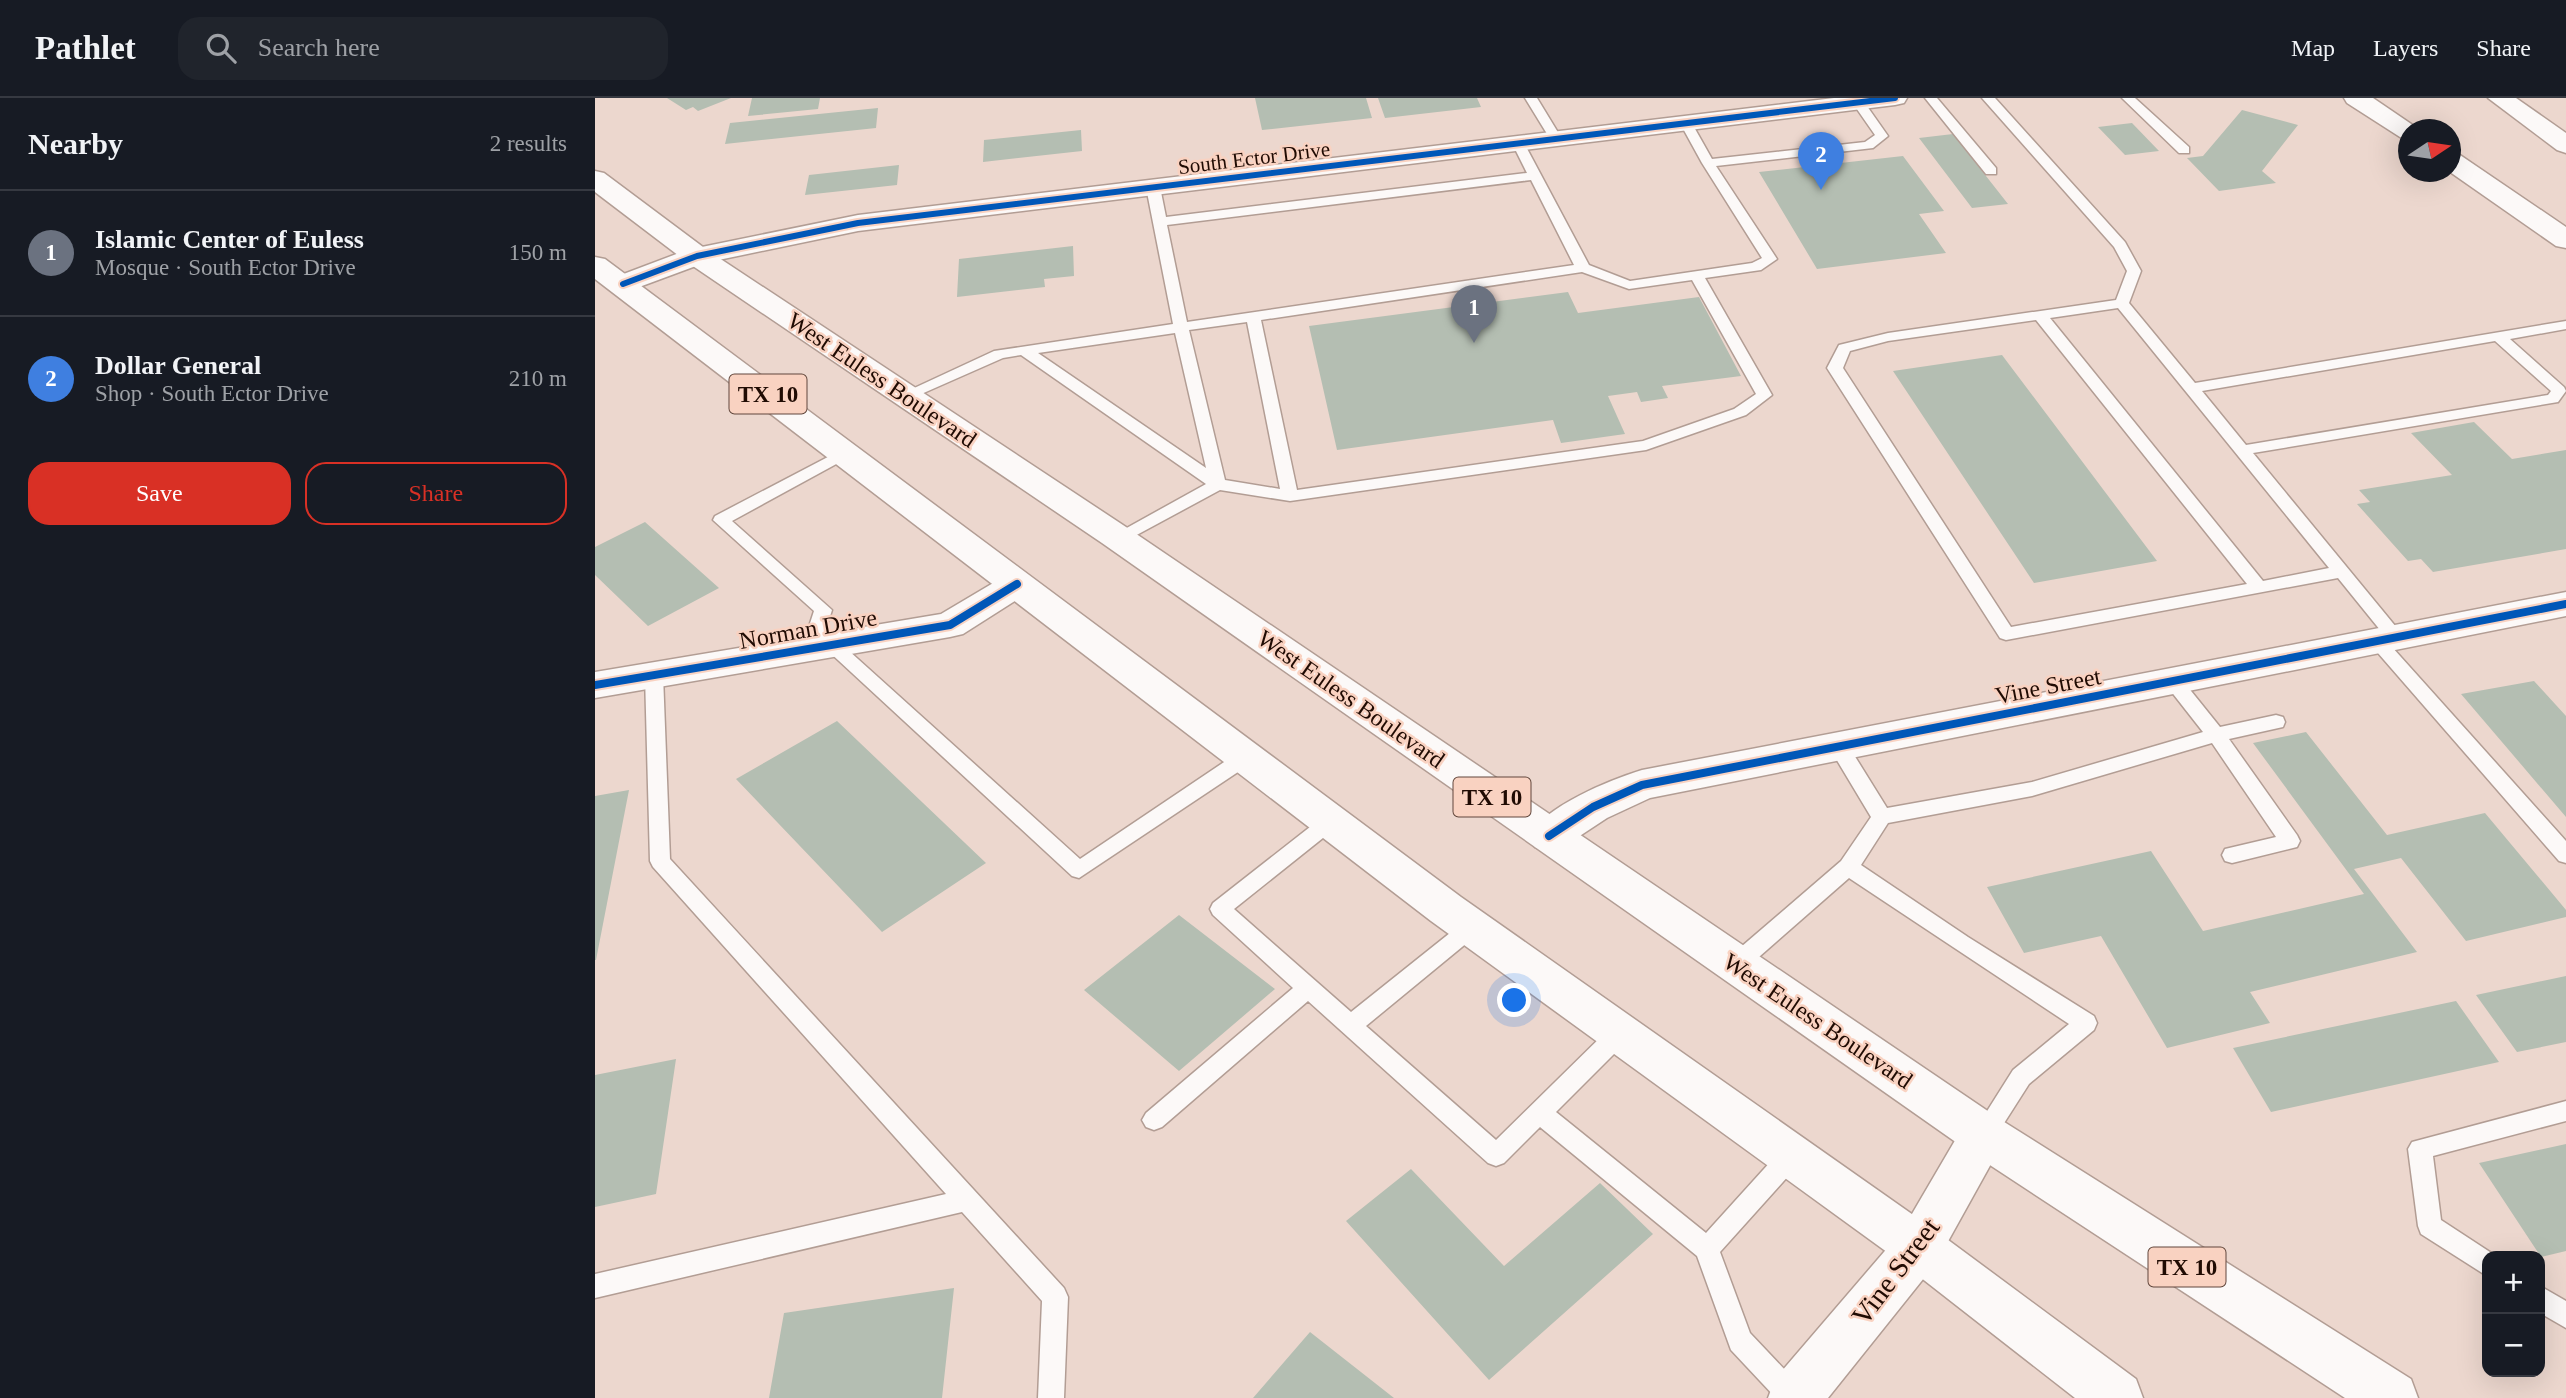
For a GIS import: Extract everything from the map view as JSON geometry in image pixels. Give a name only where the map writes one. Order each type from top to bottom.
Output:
[{"type":"main road","name":"South Ector Drive","points":[[623,284],[697,256],[858,223],[1895,98]]},
{"type":"main road","points":[[2356,98],[2398,125]]},
{"type":"main road","points":[[2402,98],[2411,119]]},
{"type":"main road","points":[[2500,98],[2566,145]]},
{"type":"main road","points":[[2461,167],[2566,240]]},
{"type":"main road","name":"West Euless Boulevard","points":[[595,179],[697,256],[1120,540],[1984,1135],[2392,1398]]},
{"type":"main road","name":"TX 10","points":[[595,265],[1472,927],[1919,1247],[2117,1398]]},
{"type":"main road","name":"Norman Drive","points":[[595,685],[950,625],[1017,584]]},
{"type":"main road","name":"Vine Street","points":[[1549,836],[1593,807],[1641,785],[2566,604]]},
{"type":"main road","name":"Vine Street","points":[[1794,1398],[1919,1247],[1984,1135]]},
{"type":"lane","points":[[1531,98],[1556,139]]},
{"type":"lane","points":[[1931,98],[1991,171]]},
{"type":"lane","points":[[1988,98],[2120,245],[2134,271],[2122,303]]},
{"type":"lane","points":[[2128,98],[2184,150]]},
{"type":"lane","points":[[1707,163],[1868,145],[1882,136],[1858,102]]},
{"type":"lane","points":[[905,396],[999,355],[1253,316],[1583,268],[1629,285],[1756,267],[1770,259],[1707,163],[1686,123]]},
{"type":"lane","points":[[1518,143],[1583,268]]},
{"type":"lane","points":[[1160,222],[1535,176]]},
{"type":"lane","points":[[1153,187],[1181,327],[1218,485]]},
{"type":"lane","points":[[1024,351],[1218,485],[1290,496],[1646,445],[1739,412],[1764,395],[1696,275]]},
{"type":"lane","points":[[2122,303],[1888,337],[1844,348],[1835,368],[2006,634],[2341,572]]},
{"type":"lane","points":[[2122,303],[2341,572],[2386,639],[2566,855]]},
{"type":"lane","points":[[2041,315],[2259,587]]},
{"type":"lane","points":[[1253,316],[1290,496]]},
{"type":"lane","points":[[2192,388],[2566,325]]},
{"type":"lane","points":[[2242,450],[2553,399],[2559,390],[2499,337]]},
{"type":"lane","points":[[845,453],[721,520],[823,610],[822,647],[1079,870],[1246,757]]},
{"type":"lane","points":[[1120,540],[1218,485]]},
{"type":"lane","points":[[654,675],[660,861],[1055,1297],[1051,1398]]},
{"type":"lane","points":[[2172,681],[2216,735],[2290,841],[2232,855]]},
{"type":"lane","points":[[1735,965],[1848,867],[1882,817],[2032,789],[2216,735],[2276,722]]},
{"type":"lane","points":[[1839,747],[1882,817]]},
{"type":"lane","points":[[1331,821],[1220,909],[1496,1155],[1620,1033]]},
{"type":"lane","points":[[1848,867],[1960,943],[2086,1023],[2021,1077],[1984,1135]]},
{"type":"lane","points":[[1351,1025],[1472,927]]},
{"type":"lane","points":[[1154,1120],[1308,988]]},
{"type":"lane","points":[[2482,1261],[2430,1226],[2420,1149],[2566,1111]]},
{"type":"lane","points":[[1539,1112],[1707,1249],[1740,1341],[1794,1398]]},
{"type":"lane","points":[[1707,1249],[1791,1156]]},
{"type":"lane","points":[[595,1286],[967,1200]]},
{"type":"lane","points":[[2545,1301],[2566,1316]]},
{"type":"building","points":[[667,98],[731,98],[698,111],[693,107],[686,110]]},
{"type":"building","points":[[752,98],[820,98],[818,109],[748,116]]},
{"type":"building","points":[[1255,98],[1366,98],[1372,118],[1262,130]]},
{"type":"building","points":[[1378,98],[1477,98],[1481,107],[1385,118]]},
{"type":"building","points":[[878,108],[876,128],[725,144],[730,123]]},
{"type":"building","points":[[2242,110],[2298,125],[2262,171],[2276,183],[2219,191],[2187,158],[2203,156]]},
{"type":"building","points":[[2132,123],[2159,151],[2125,155],[2098,127]]},
{"type":"building","points":[[1081,130],[1082,151],[983,162],[984,140]]},
{"type":"building","points":[[1953,134],[2008,204],[1972,208],[1919,138]]},
{"type":"building","points":[[1903,156],[1944,211],[1919,214],[1946,253],[1817,269],[1759,172]]},
{"type":"building","points":[[899,165],[897,185],[805,195],[809,175]]},
{"type":"building","points":[[1073,246],[1074,276],[1044,279],[1045,287],[957,297],[959,259]]},
{"type":"building","points":[[1568,292],[1578,313],[1699,297],[1741,376],[1662,386],[1668,398],[1641,402],[1637,392],[1608,396],[1625,434],[1561,443],[1553,420],[1337,450],[1309,326]]},
{"type":"building","points":[[2002,355],[2157,561],[2034,583],[1893,371]]},
{"type":"building","points":[[2474,422],[2512,459],[2566,450],[2566,549],[2433,572],[2421,559],[2408,561],[2357,504],[2370,502],[2359,490],[2452,475],[2411,433]]},
{"type":"building","points":[[645,522],[719,588],[648,626],[595,575],[595,547]]},
{"type":"building","points":[[2534,681],[2566,716],[2566,817],[2461,694]]},
{"type":"building","points":[[837,721],[986,863],[882,932],[736,779]]},
{"type":"building","points":[[2306,732],[2387,835],[2485,813],[2566,910],[2566,917],[2466,941],[2401,858],[2354,869],[2417,952],[2250,992],[2270,1023],[2167,1048],[2101,936],[2024,953],[1987,887],[2151,851],[2203,931],[2364,894],[2253,743]]},
{"type":"building","points":[[629,790],[596,960],[595,960],[595,796]]},
{"type":"building","points":[[1179,915],[1275,989],[1179,1071],[1084,990]]},
{"type":"building","points":[[2566,976],[2566,1042],[2517,1052],[2476,995]]},
{"type":"building","points":[[2456,1001],[2499,1062],[2271,1112],[2233,1048]]},
{"type":"building","points":[[676,1059],[656,1194],[595,1207],[595,1075]]},
{"type":"building","points":[[2566,1144],[2566,1251],[2545,1256],[2545,1251],[2537,1251],[2479,1163]]},
{"type":"building","points":[[1411,1169],[1504,1266],[1600,1183],[1653,1234],[1489,1380],[1346,1221]]},
{"type":"building","points":[[954,1288],[942,1398],[769,1398],[784,1313]]},
{"type":"building","points":[[1310,1332],[1394,1398],[1253,1398]]},
{"type":"cycle path","points":[[623,284],[697,256],[858,223],[1895,98]]},
{"type":"cycle path","points":[[595,685],[950,625],[1017,584]]},
{"type":"cycle path","points":[[1549,836],[1593,807],[1642,785],[2566,604]]},
{"type":"place","name":"Dollar General","points":[[1821,190]]},
{"type":"place","name":"Islamic Center of Euless","points":[[1474,343]]}]
